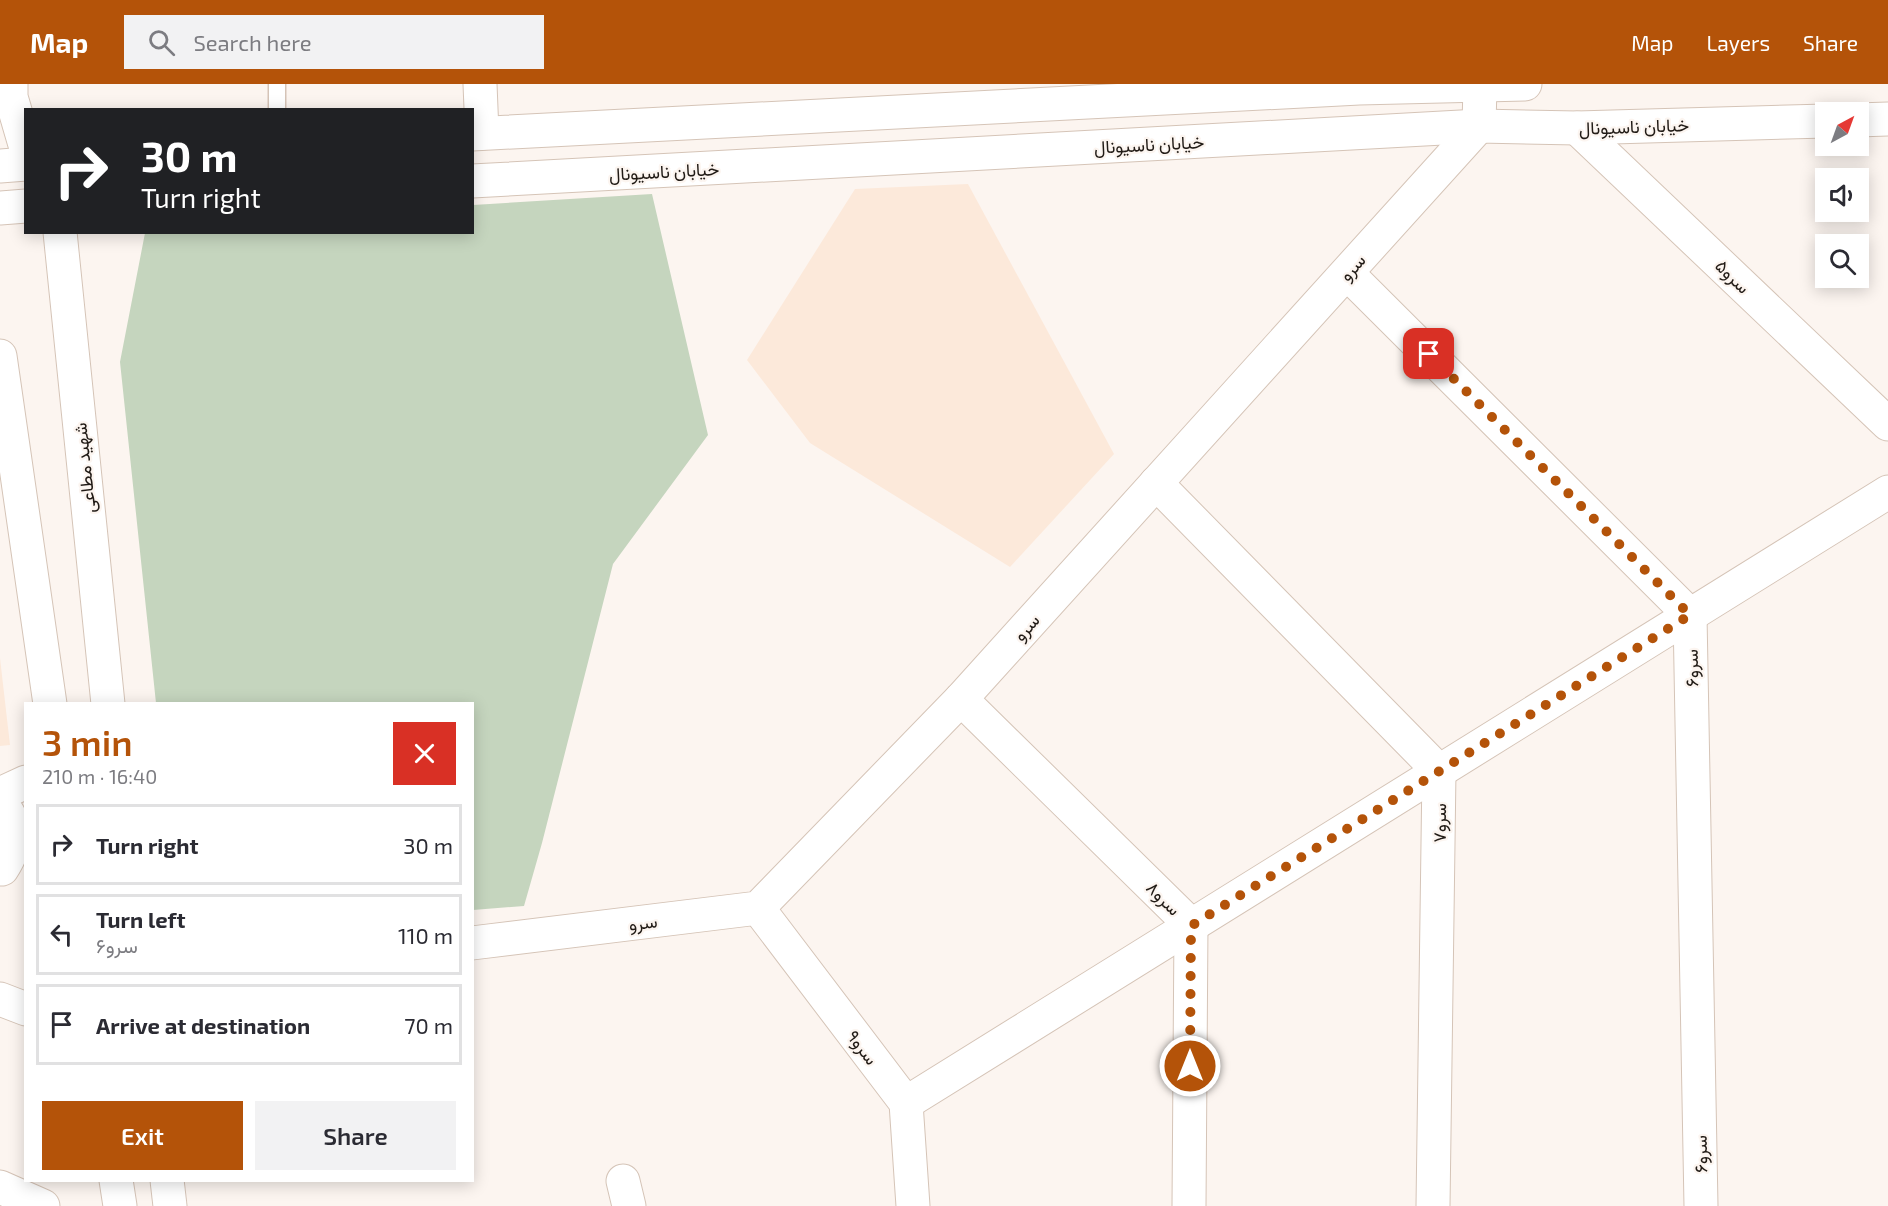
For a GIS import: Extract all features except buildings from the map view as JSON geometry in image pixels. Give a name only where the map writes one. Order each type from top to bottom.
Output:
[{"type":"street","points":[[10,84],[11,97],[24,141]]},
{"type":"street","points":[[480,84],[477,133],[1357,86],[1525,84]]},
{"type":"street","points":[[1479,126],[1480,85]]},
{"type":"street","points":[[1869,120],[1888,119]]},
{"type":"street","name":"خیابان ناسیونال","points":[[474,181],[1479,126],[1577,128],[1815,121]]},
{"type":"street","name":"سرو","points":[[474,943],[758,908],[961,699],[1479,126]]},
{"type":"street","name":"سرو۵","points":[[1577,128],[1888,424]]},
{"type":"street","points":[[0,166],[24,164]]},
{"type":"street","points":[[0,208],[24,206]]},
{"type":"street","name":"شهید مطاعی","points":[[60,234],[108,702]]},
{"type":"street","points":[[1347,273],[1690,615]]},
{"type":"street","points":[[0,356],[50,702]]},
{"type":"street","points":[[1156,483],[1440,771]]},
{"type":"street","points":[[914,1206],[906,1103],[1888,492]]},
{"type":"street","name":"سرو۶","points":[[1690,615],[1701,1206]]},
{"type":"street","name":"سرو۸","points":[[961,699],[1191,926],[1189,1206]]},
{"type":"street","name":"سرو۷","points":[[1433,1206],[1440,771]]},
{"type":"street","points":[[0,794],[24,783]]},
{"type":"street","points":[[0,804],[4,806],[14,825],[15,839],[9,858],[9,870]]},
{"type":"street","name":"سرو۹","points":[[758,908],[906,1103]]},
{"type":"street","points":[[0,999],[24,1008]]},
{"type":"street","points":[[116,1182],[120,1206]]},
{"type":"street","points":[[167,1182],[171,1206]]},
{"type":"street","points":[[0,1187],[43,1206]]},
{"type":"lane","points":[[277,84],[277,108]]},
{"type":"shaded area","points":[[968,184],[1114,454],[1010,567],[810,443],[747,360],[855,189]]},
{"type":"shaded area","points":[[0,658],[10,745],[0,746]]},
{"type":"green space","points":[[652,194],[708,435],[613,564],[524,906],[474,910],[474,702],[156,702],[120,362],[145,234],[474,234],[474,205]]},
{"type":"route","points":[[1190,1066],[1191,926],[1690,615],[1429,354]]}]
